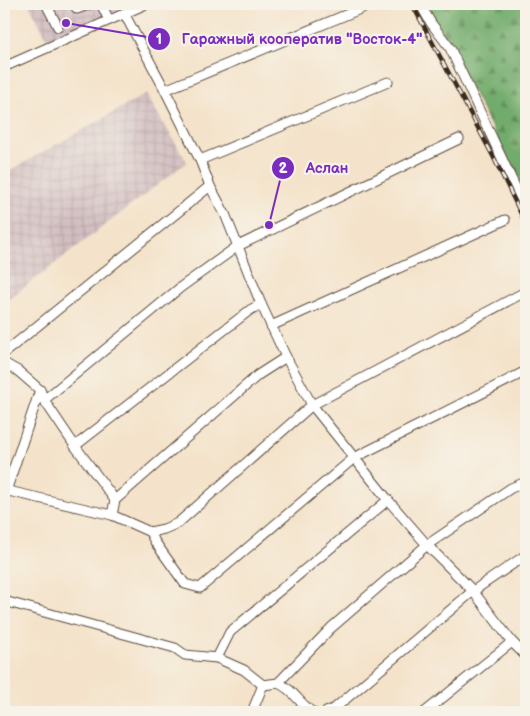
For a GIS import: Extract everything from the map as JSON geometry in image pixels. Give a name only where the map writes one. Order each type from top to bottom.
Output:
[{"type":"street","points":[[46,4],[58,27]]},
{"type":"street","points":[[74,4],[77,9],[90,4]]},
{"type":"street","points":[[102,4],[109,20]]},
{"type":"street","points":[[4,67],[146,4]]},
{"type":"street","points":[[165,90],[372,4]]},
{"type":"street","points":[[420,4],[431,23],[450,48],[526,210]]},
{"type":"street","points":[[124,13],[200,160],[210,186],[225,214],[271,326],[312,405],[388,500],[427,544],[473,591],[512,642],[526,656]]},
{"type":"street","points":[[200,160],[388,82]]},
{"type":"street","points":[[44,400],[180,287],[238,246],[459,139]]},
{"type":"street","points":[[4,353],[210,186]]},
{"type":"street","points":[[271,326],[505,220]]},
{"type":"street","points":[[40,390],[4,492],[112,515],[150,532],[178,523],[312,405],[523,293]]},
{"type":"street","points":[[75,446],[250,310],[261,304]]},
{"type":"street","points":[[112,515],[114,500],[258,375],[286,357]]},
{"type":"street","points":[[4,363],[18,371],[40,390],[44,400],[114,500]]},
{"type":"street","points":[[150,532],[185,584],[200,588],[354,458],[526,371]]},
{"type":"street","points":[[278,683],[331,628],[427,544],[511,488],[526,482]]},
{"type":"street","points":[[217,658],[230,632],[388,500]]},
{"type":"street","points":[[326,712],[335,708],[473,591],[526,555]]},
{"type":"street","points":[[4,601],[174,648],[185,655],[217,658],[244,670],[263,685],[278,683],[287,687],[303,706],[312,712]]},
{"type":"street","points":[[425,712],[512,642]]},
{"type":"street","points":[[252,712],[263,685]]},
{"type":"street","points":[[519,712],[526,707]]},
{"type":"shaded area","points":[[29,4],[139,4],[49,42]]},
{"type":"shaded area","points":[[146,94],[187,162],[4,303],[4,174]]},
{"type":"green space","points":[[427,4],[526,4],[526,193]]},
{"type":"railway","points":[[412,4],[493,156],[526,224]]},
{"type":"place","name":"Гаражный кооператив \"Восток-4\"","points":[[66,23]]},
{"type":"place","name":"Аслан","points":[[269,225]]}]
